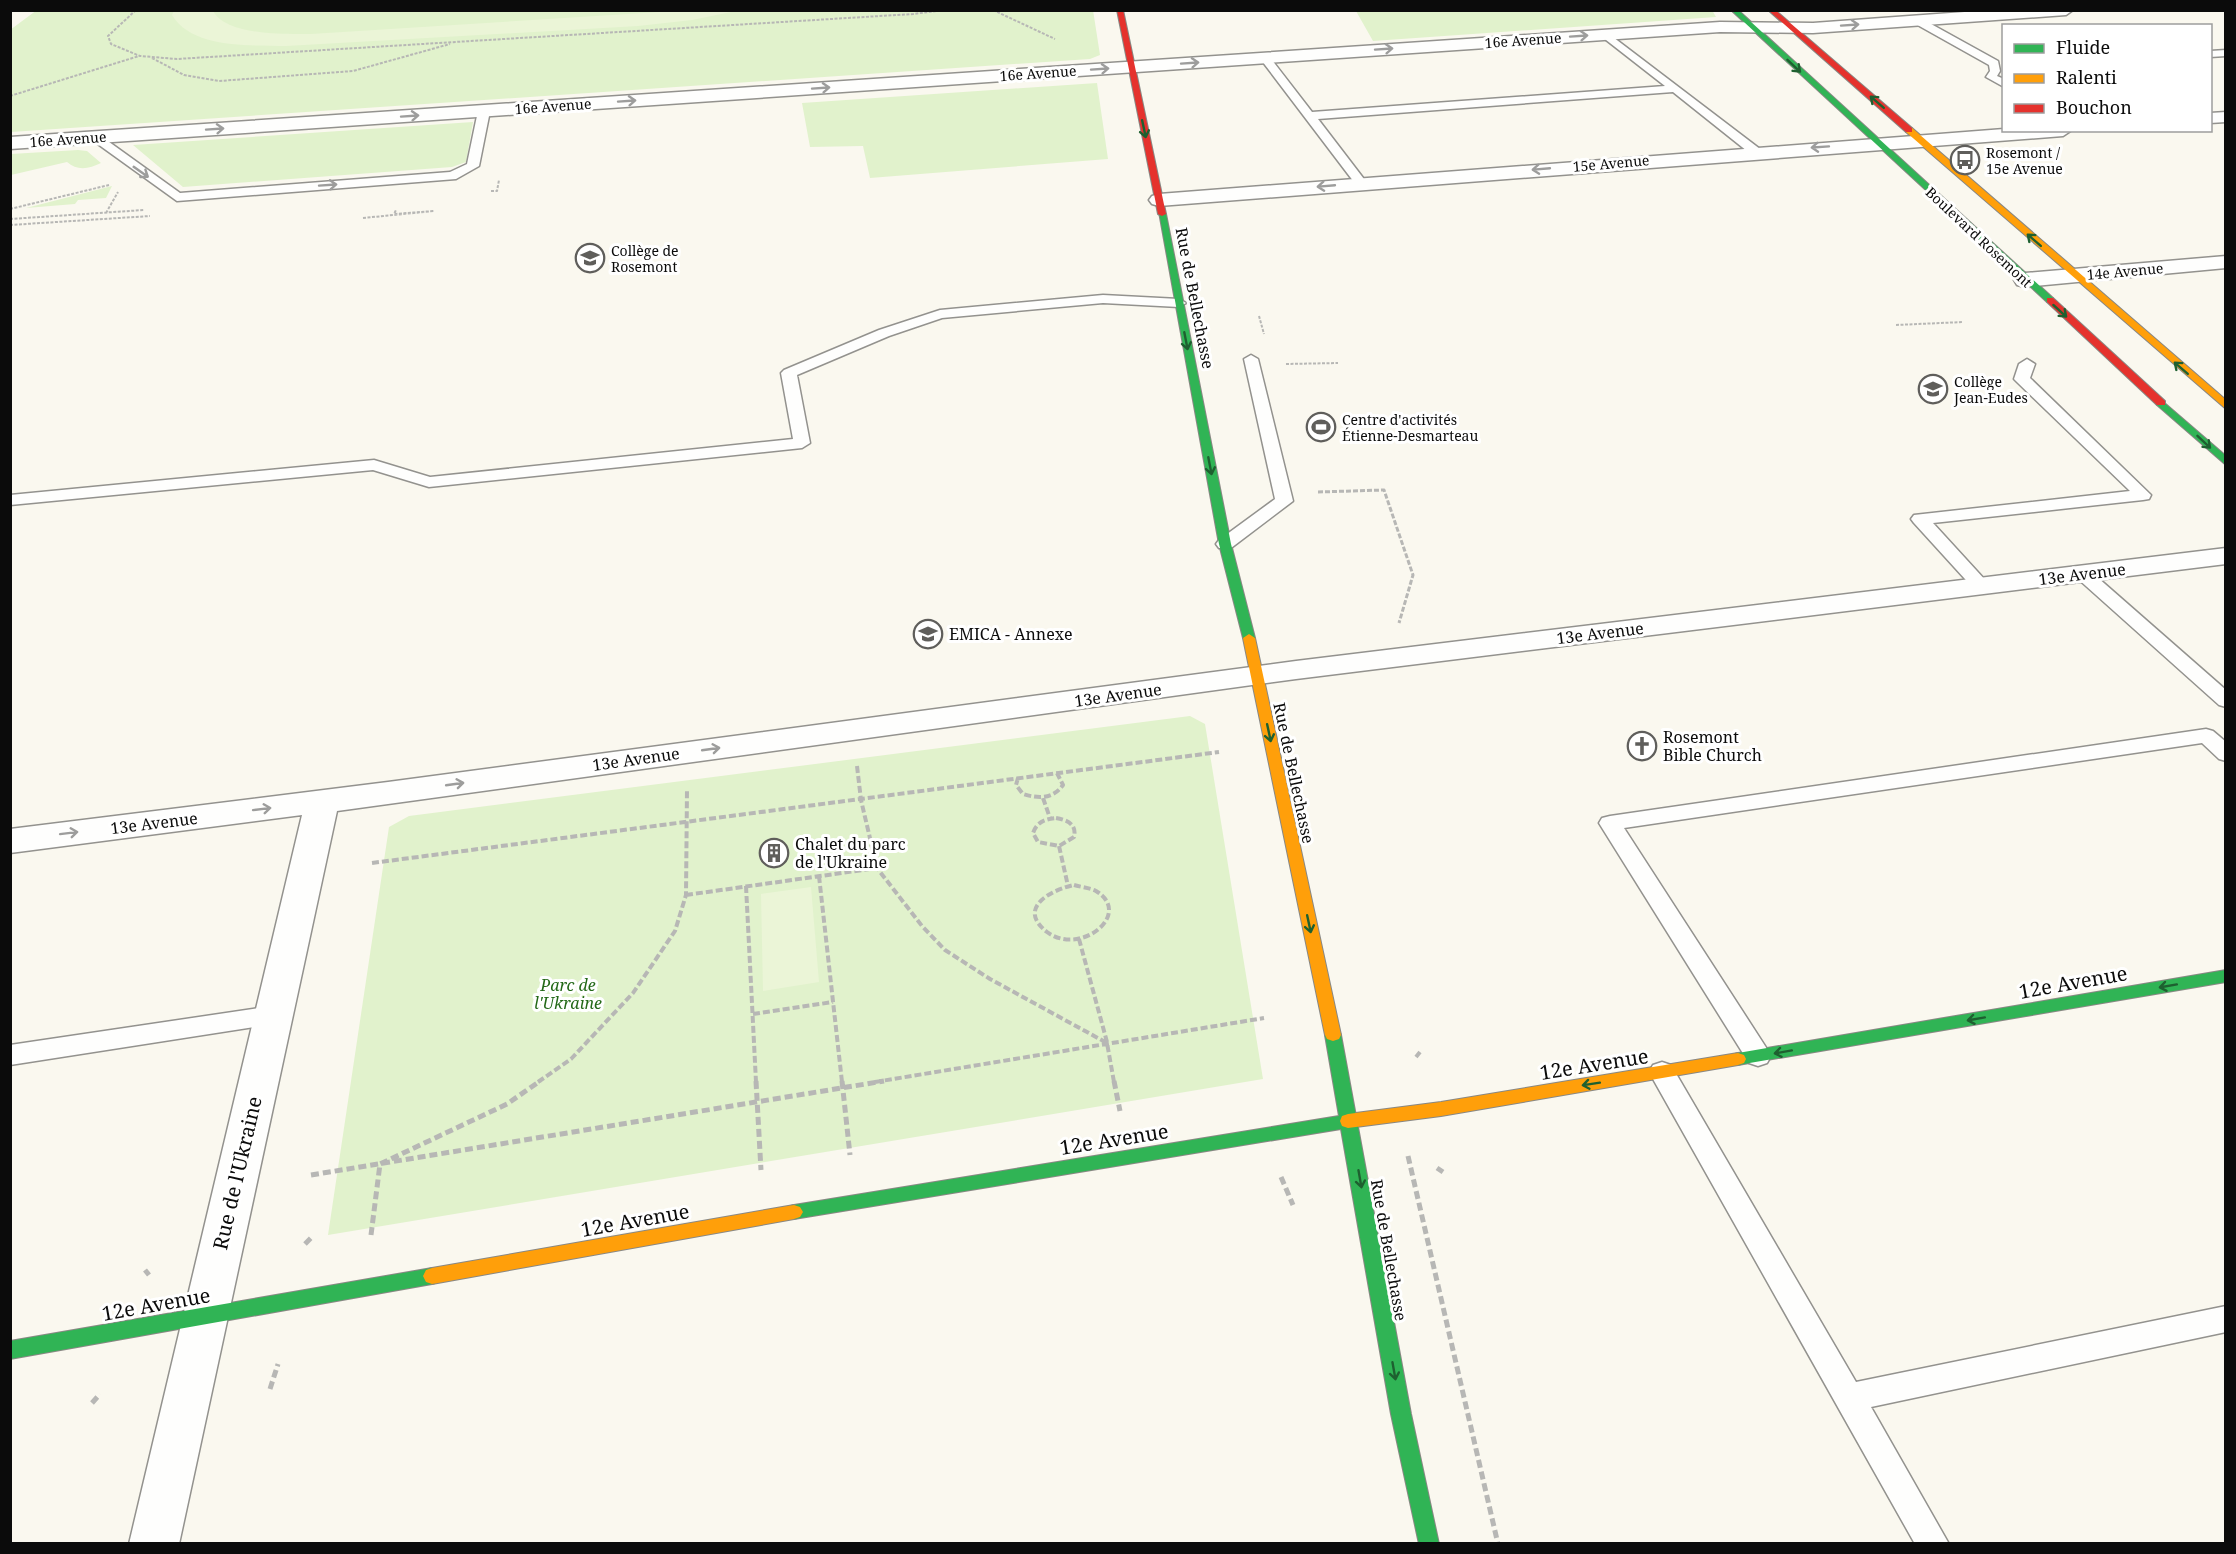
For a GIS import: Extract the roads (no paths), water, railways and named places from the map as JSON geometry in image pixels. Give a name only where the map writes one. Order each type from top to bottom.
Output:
[{"type":"street","name":"Rue de Bellechasse","points":[[1120,10],[1225,544],[1256,676],[1350,1121],[1401,1414],[1429,1544]]},
{"type":"street","name":"Boulevard Rosemont","points":[[1734,10],[2025,280],[2226,462]]},
{"type":"street","name":"Boulevard Rosemont","points":[[1771,10],[2226,406]]},
{"type":"street","name":"16e Avenue","points":[[10,143],[1605,34],[1751,26],[1792,28],[1918,21],[1979,13],[2066,10]]},
{"type":"street","name":"15e Avenue","points":[[1159,200],[2037,132]]},
{"type":"street","name":"14e Avenue","points":[[2025,280],[2224,263]]},
{"type":"street","name":"13e Avenue","points":[[10,841],[322,802],[1256,676],[2226,556]]},
{"type":"street","name":"Rue de l'Ukraine","points":[[154,1544],[322,802]]},
{"type":"street","name":"12e Avenue","points":[[10,1350],[949,1185],[1350,1121],[1442,1109],[2226,976]]},
{"type":"lane","points":[[1918,21],[1994,63],[2000,70],[1991,76],[2002,83]]},
{"type":"lane","points":[[1605,34],[1756,152]]},
{"type":"lane","points":[[1264,57],[1361,183]]},
{"type":"lane","points":[[1309,116],[1675,89]]},
{"type":"lane","points":[[94,138],[177,197],[452,176],[473,166],[484,111]]},
{"type":"lane","points":[[10,500],[374,465],[429,482],[802,443],[789,373],[884,333],[940,314],[976,310],[1103,299],[1179,303]]},
{"type":"lane","points":[[1225,544],[1284,501],[1251,359]]},
{"type":"lane","points":[[1982,586],[1920,519],[2143,495],[2022,379],[2027,364]]},
{"type":"lane","points":[[2083,574],[2226,701]]},
{"type":"lane","points":[[1758,1056],[1610,824],[2216,735],[2226,754]]},
{"type":"lane","points":[[10,1055],[273,1016]]},
{"type":"lane","points":[[1662,1072],[1933,1544]]},
{"type":"lane","points":[[1850,1397],[2226,1319]]},
{"type":"place","name":"Rosemont / 15e Avenue","points":[[1965,160]]},
{"type":"place","name":"Collège de Rosemont","points":[[590,258]]},
{"type":"place","name":"Collège Jean-Eudes","points":[[1933,389]]},
{"type":"place","name":"Centre d'activités Étienne-Desmarteau","points":[[1321,427]]},
{"type":"place","name":"EMICA - Annexe","points":[[928,634]]},
{"type":"place","name":"Rosemont Bible Church","points":[[1642,746]]},
{"type":"place","name":"Chalet du parc de l'Ukraine","points":[[774,853]]},
{"type":"park label","name":"Parc de l'Ukraine","points":[[568,994]]}]
